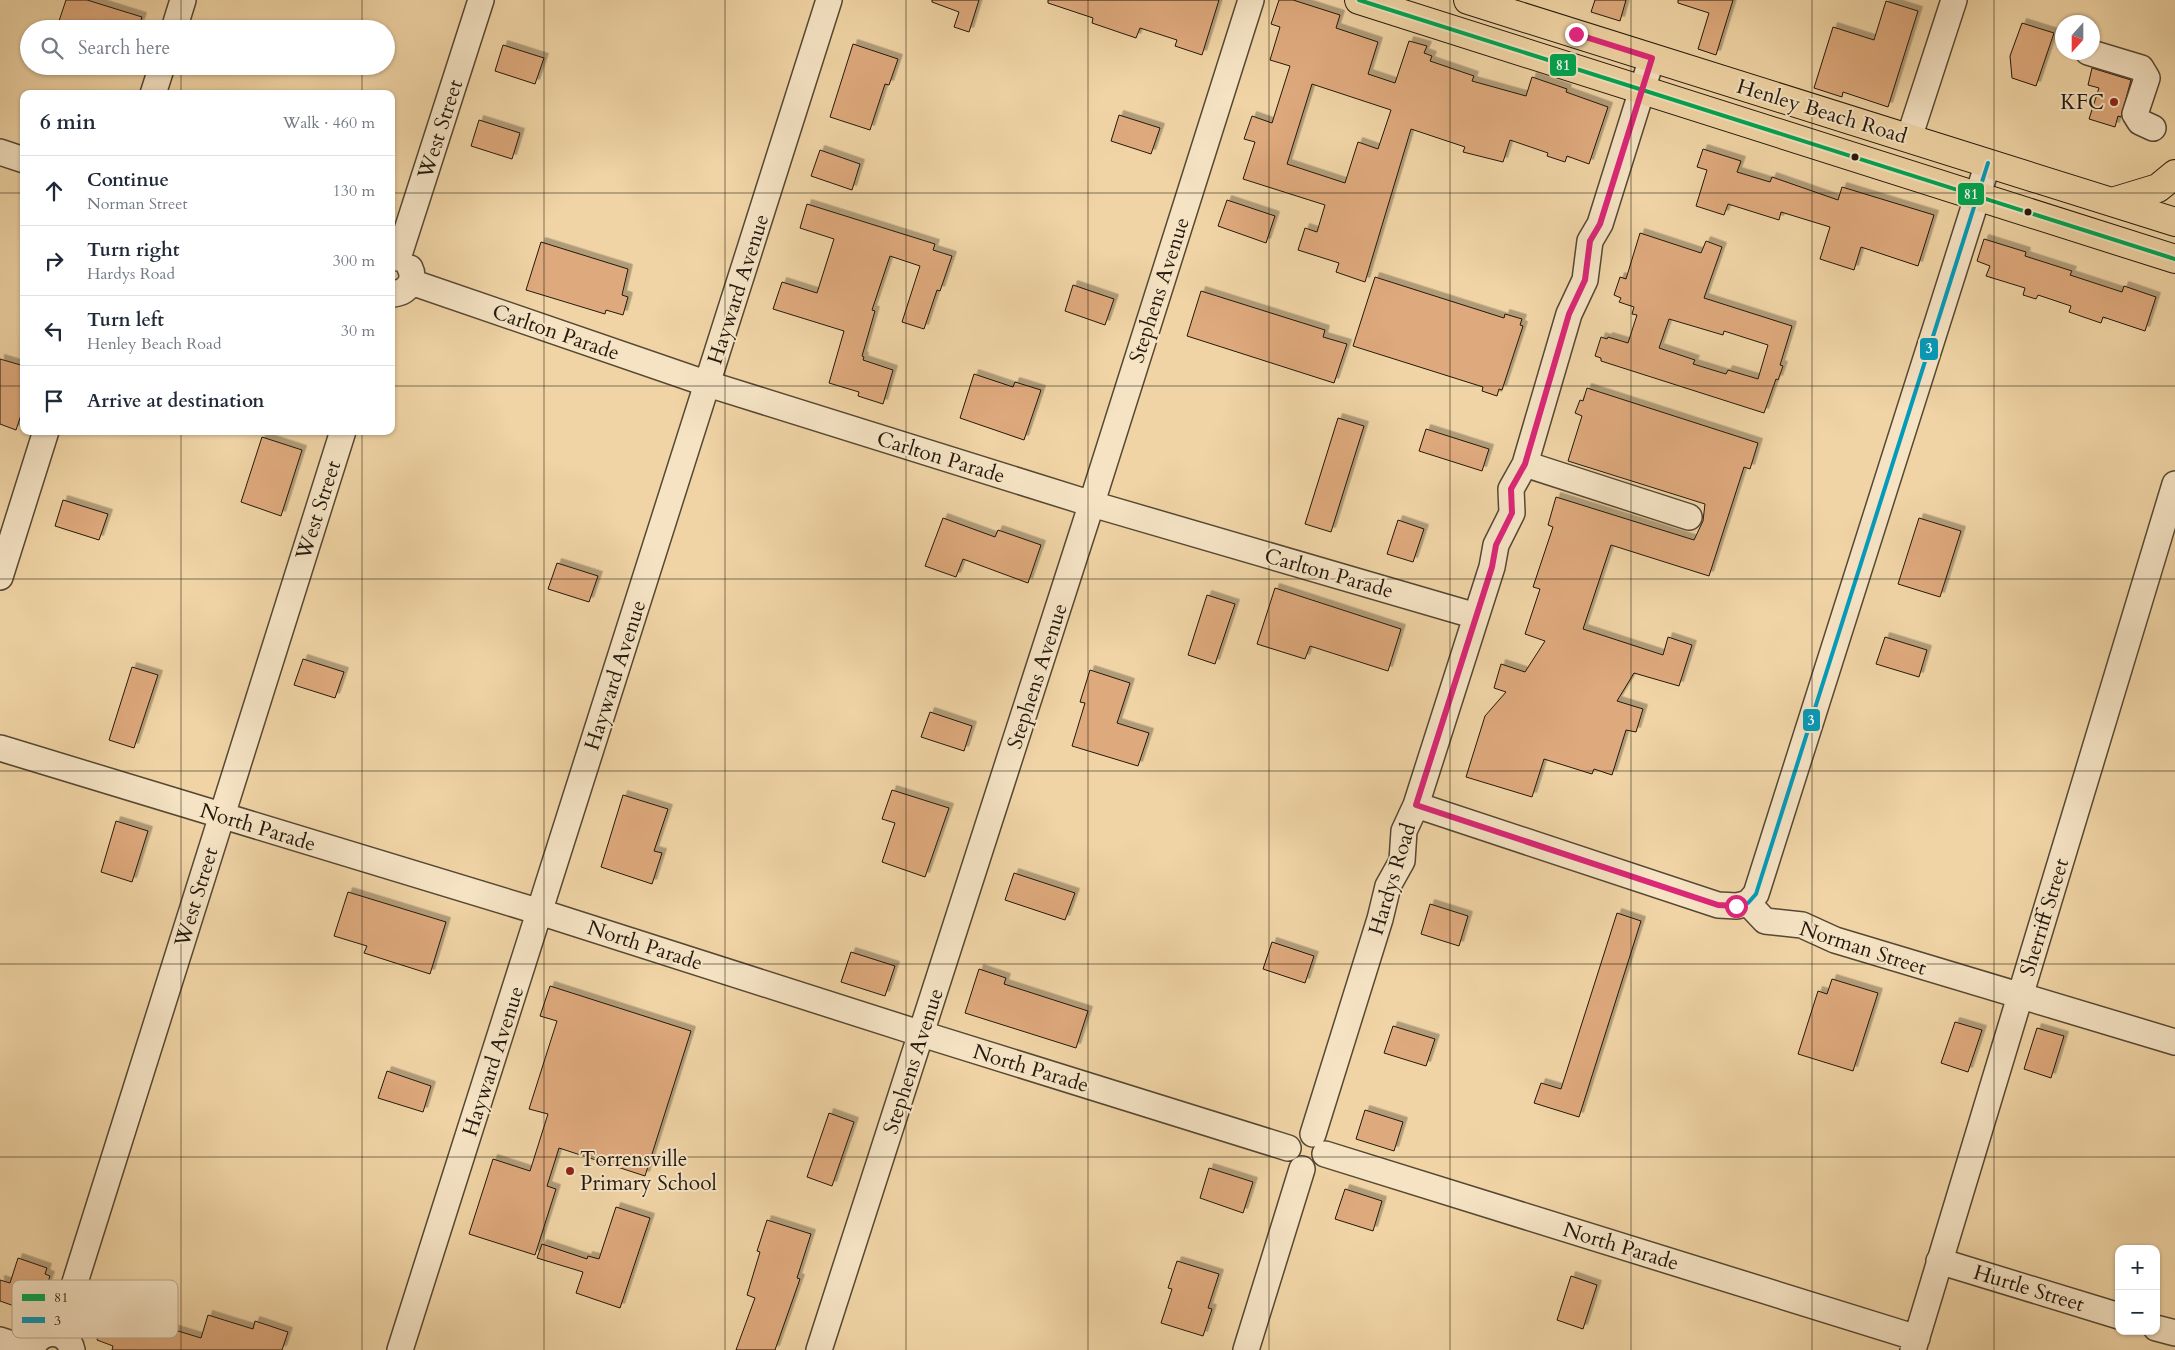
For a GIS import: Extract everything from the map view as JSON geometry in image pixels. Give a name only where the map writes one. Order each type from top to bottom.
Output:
[{"type":"main road","name":"Henley Beach Road","points":[[1359,0],[1412,8],[1642,89],[2175,259]]},
{"type":"main road","name":"Henley Beach Road","points":[[1468,0],[2175,222]]},
{"type":"main road","points":[[2112,202],[2158,188],[2175,174]]},
{"type":"street","points":[[177,20],[183,0]]},
{"type":"street","name":"West Street","points":[[395,258],[481,0]]},
{"type":"street","name":"Hayward Avenue","points":[[400,1350],[829,0]]},
{"type":"street","name":"Stephens Avenue","points":[[819,1350],[1092,504],[1251,0]]},
{"type":"street","points":[[1909,138],[1954,0]]},
{"type":"street","points":[[2100,56],[2141,68],[2147,78],[2135,114],[2140,122],[2153,128]]},
{"type":"street","name":"Hardys Road","points":[[1319,1144],[1388,886],[1402,861],[1404,831],[1416,805],[1492,567],[1496,545],[1512,513],[1511,489],[1525,464],[1569,314],[1585,280],[1590,241],[1600,224],[1652,58]]},
{"type":"street","points":[[154,90],[159,75]]},
{"type":"street","points":[[0,152],[20,159]]},
{"type":"street","points":[[1416,805],[1718,905],[1736,906],[1748,903],[1756,894],[1988,163]]},
{"type":"street","points":[[395,258],[407,263],[412,272],[401,288]]},
{"type":"street","name":"Carlton Parade","points":[[401,288],[1092,504],[1476,616]]},
{"type":"street","points":[[0,577],[45,435]]},
{"type":"street","name":"West Street","points":[[84,1280],[221,816],[342,435]]},
{"type":"street","points":[[1525,464],[1689,517]]},
{"type":"street","name":"Sherriff Street","points":[[1915,1344],[2175,484]]},
{"type":"street","name":"North Parade","points":[[0,748],[540,912],[1288,1148]]},
{"type":"street","name":"Norman Street","points":[[1748,903],[1765,921],[1802,925],[1835,940],[2019,997],[2175,1042]]},
{"type":"street","points":[[1302,1133],[1319,1144],[1321,1164],[1312,1169],[1302,1169],[1294,1165],[1289,1157],[1288,1148],[1293,1138],[1302,1133]]},
{"type":"street","name":"North Parade","points":[[1319,1144],[1915,1344]]},
{"type":"street","points":[[1246,1350],[1302,1169]]},
{"type":"street","name":"Hurtle Street","points":[[1939,1261],[2115,1315]]},
{"type":"street","points":[[2160,1329],[2175,1333]]},
{"type":"street","points":[[0,1340],[31,1350],[38,1338]]},
{"type":"building","points":[[66,0],[87,0],[142,17],[141,20],[59,20]]},
{"type":"building","points":[[932,0],[979,0],[969,32],[954,27],[959,12],[932,2]]},
{"type":"building","points":[[1048,0],[1219,0],[1202,55],[1175,46],[1177,40],[1140,28],[1136,38],[1092,23],[1093,18],[1048,3]]},
{"type":"building","points":[[1279,0],[1293,0],[1340,15],[1336,28],[1378,42],[1368,74],[1395,83],[1409,41],[1427,46],[1424,53],[1432,56],[1430,61],[1474,76],[1472,81],[1526,96],[1532,77],[1567,89],[1566,92],[1608,107],[1589,164],[1567,156],[1565,162],[1547,156],[1548,153],[1510,140],[1503,162],[1463,152],[1465,147],[1411,129],[1365,282],[1336,272],[1339,263],[1298,250],[1305,228],[1317,232],[1325,205],[1243,179],[1255,142],[1244,139],[1252,116],[1272,123],[1290,66],[1270,60],[1280,27],[1271,24]],"holes":[[[1312,84],[1391,110],[1378,149],[1358,142],[1345,183],[1287,164]]]},
{"type":"building","points":[[1595,0],[1626,0],[1620,21],[1591,12]]},
{"type":"building","points":[[1678,0],[1733,0],[1716,55],[1698,49],[1709,13],[1678,3]]},
{"type":"building","points":[[1886,1],[1918,11],[1888,107],[1843,92],[1842,97],[1814,88],[1833,27],[1874,40]]},
{"type":"building","points":[[2022,23],[2054,33],[2036,86],[2012,78],[2010,56]]},
{"type":"building","points":[[853,44],[898,59],[889,85],[885,84],[870,130],[830,117]]},
{"type":"building","points":[[503,45],[544,58],[535,84],[495,71]]},
{"type":"building","name":"KFC","points":[[2092,68],[2131,80],[2121,117],[2118,116],[2115,127],[2089,119],[2099,88],[2088,85]]},
{"type":"building","points":[[1119,115],[1160,128],[1151,154],[1111,141]]},
{"type":"building","points":[[479,120],[520,133],[512,159],[471,146]]},
{"type":"building","points":[[1703,149],[1741,161],[1737,172],[1770,182],[1772,177],[1838,200],[1842,187],[1934,215],[1918,266],[1861,247],[1854,270],[1820,259],[1830,227],[1781,212],[1779,220],[1728,204],[1724,215],[1696,206],[1707,170],[1697,167]]},
{"type":"building","points":[[820,150],[860,164],[852,190],[811,176]]},
{"type":"building","points":[[1227,200],[1275,216],[1266,243],[1218,226]]},
{"type":"building","points":[[807,204],[935,244],[933,250],[952,256],[940,291],[937,290],[924,329],[902,322],[920,266],[890,256],[872,310],[875,311],[862,356],[864,357],[863,360],[893,370],[883,404],[858,396],[859,392],[829,383],[844,331],[773,309],[782,282],[817,293],[834,239],[800,228]]},
{"type":"building","points":[[1640,233],[1701,253],[1706,241],[1722,247],[1704,298],[1792,326],[1780,365],[1783,366],[1778,380],[1776,379],[1764,413],[1601,361],[1601,358],[1595,356],[1601,337],[1607,339],[1608,337],[1628,343],[1637,315],[1632,314],[1634,307],[1619,302],[1621,298],[1614,295],[1620,277],[1626,279]],"holes":[[[1669,319],[1723,335],[1724,331],[1768,345],[1758,379],[1728,370],[1726,374],[1693,364],[1695,360],[1659,348]]]},
{"type":"building","points":[[1984,239],[2026,252],[2025,256],[2072,271],[2070,275],[2122,292],[2124,286],[2156,297],[2145,331],[2103,317],[2101,323],[2069,312],[2071,306],[2038,295],[2036,299],[2023,295],[2025,288],[1986,276],[1990,266],[1977,261]]},
{"type":"building","points":[[541,242],[628,269],[622,295],[628,297],[623,315],[606,310],[605,314],[526,290]]},
{"type":"building","points":[[1375,277],[1504,318],[1505,314],[1522,319],[1520,325],[1523,326],[1502,390],[1499,389],[1497,396],[1482,391],[1483,387],[1353,346]]},
{"type":"building","points":[[1073,285],[1114,299],[1105,325],[1065,311]]},
{"type":"building","points":[[1201,291],[1325,330],[1323,337],[1347,344],[1334,383],[1187,336]]},
{"type":"building","points":[[0,359],[20,365],[20,418],[16,430],[0,424]]},
{"type":"building","points":[[974,374],[1013,387],[1015,382],[1041,390],[1024,440],[960,418]]},
{"type":"building","points":[[1587,388],[1758,443],[1750,469],[1744,467],[1709,576],[1611,545],[1583,629],[1663,655],[1668,637],[1692,645],[1679,686],[1634,673],[1617,701],[1643,709],[1636,732],[1626,730],[1612,775],[1594,769],[1592,774],[1544,759],[1532,797],[1466,777],[1485,716],[1506,692],[1494,688],[1501,664],[1525,672],[1545,641],[1525,634],[1540,589],[1533,587],[1553,527],[1548,525],[1556,497],[1694,540],[1703,521],[1705,504],[1568,461],[1582,416],[1575,413],[1580,400],[1583,401]]},
{"type":"building","points":[[1338,418],[1364,426],[1331,532],[1305,524]]},
{"type":"building","points":[[1426,429],[1489,449],[1482,471],[1419,451]]},
{"type":"building","points":[[262,437],[302,450],[281,516],[241,502]]},
{"type":"building","points":[[63,500],[108,514],[99,540],[55,526]]},
{"type":"building","points":[[943,518],[995,537],[998,530],[1041,545],[1028,583],[963,559],[956,577],[925,566]]},
{"type":"building","points":[[1919,518],[1961,531],[1940,597],[1898,584]]},
{"type":"building","points":[[1398,520],[1424,529],[1413,562],[1387,554]]},
{"type":"building","points":[[557,563],[598,576],[589,602],[548,589]]},
{"type":"building","points":[[1275,588],[1401,629],[1388,671],[1310,646],[1305,659],[1257,644]]},
{"type":"building","points":[[1207,595],[1235,604],[1215,664],[1188,655]]},
{"type":"building","points":[[1885,637],[1927,650],[1919,677],[1876,664]]},
{"type":"building","points":[[303,659],[344,672],[335,698],[294,685]]},
{"type":"building","points":[[132,667],[158,675],[134,748],[109,740]]},
{"type":"building","points":[[1090,670],[1130,683],[1117,723],[1149,733],[1138,766],[1072,746],[1085,703],[1080,702]]},
{"type":"building","points":[[930,712],[972,726],[964,751],[921,737]]},
{"type":"building","points":[[892,790],[949,808],[925,877],[882,862],[895,823],[882,819]]},
{"type":"building","points":[[623,795],[668,809],[654,851],[662,853],[652,884],[601,867]]},
{"type":"building","points":[[116,821],[148,831],[132,882],[101,872]]},
{"type":"building","points":[[1014,873],[1075,893],[1065,920],[1005,900]]},
{"type":"building","points":[[348,892],[446,922],[430,974],[364,953],[367,946],[334,936]]},
{"type":"building","points":[[1430,904],[1468,916],[1459,946],[1421,934]]},
{"type":"building","points":[[1617,913],[1641,921],[1579,1117],[1534,1103],[1541,1083],[1561,1089]]},
{"type":"building","points":[[1272,942],[1314,956],[1305,983],[1263,969]]},
{"type":"building","points":[[851,952],[895,966],[885,996],[841,982]]},
{"type":"building","points":[[979,969],[1006,978],[1004,984],[1088,1011],[1076,1048],[965,1013]]},
{"type":"building","points":[[1832,979],[1878,993],[1853,1071],[1798,1054],[1818,991],[1827,994]]},
{"type":"building","points":[[550,986],[691,1031],[645,1176],[559,1148],[547,1186],[556,1189],[535,1255],[469,1234],[493,1159],[530,1171],[548,1114],[529,1109],[557,1021],[540,1016]]},
{"type":"building","points":[[1955,1022],[1982,1030],[1968,1072],[1941,1063]]},
{"type":"building","points":[[1393,1026],[1435,1039],[1426,1066],[1384,1053]]},
{"type":"building","points":[[2037,1028],[2064,1036],[2051,1078],[2024,1069]]},
{"type":"building","points":[[387,1071],[431,1086],[423,1112],[378,1098]]},
{"type":"building","points":[[1365,1110],[1403,1122],[1394,1151],[1356,1139]]},
{"type":"building","points":[[829,1113],[854,1122],[832,1186],[807,1177]]},
{"type":"building","points":[[1209,1168],[1253,1182],[1243,1213],[1200,1198]]},
{"type":"building","points":[[1345,1189],[1382,1201],[1373,1231],[1335,1219]]},
{"type":"building","points":[[616,1207],[650,1218],[620,1308],[576,1293],[583,1272],[537,1258],[542,1244],[587,1259],[588,1256],[599,1259]]},
{"type":"building","points":[[767,1220],[811,1234],[797,1278],[800,1279],[775,1350],[736,1350],[755,1298],[747,1295],[760,1252],[757,1251]]},
{"type":"building","points":[[18,1258],[47,1268],[45,1274],[50,1276],[49,1280],[12,1280],[12,1305],[0,1301],[0,1280],[10,1283]]},
{"type":"building","points":[[1177,1261],[1219,1274],[1208,1308],[1212,1309],[1203,1336],[1161,1323],[1172,1289],[1168,1288]]},
{"type":"building","points":[[1571,1276],[1597,1285],[1583,1329],[1557,1320]]},
{"type":"building","points":[[208,1315],[253,1329],[255,1321],[288,1332],[282,1350],[112,1350],[113,1346],[97,1340],[97,1338],[178,1338],[178,1331],[201,1338]]},
{"type":"transit line","name":"81","points":[[1359,0],[2175,259]]},
{"type":"transit line","name":"3","points":[[1748,903],[1756,894],[1988,163]]},
{"type":"place","name":"KFC","points":[[2114,102]]},
{"type":"place","name":"Torrensville Primary School","points":[[570,1171]]},
{"type":"route","points":[[1576,34],[1652,58],[1600,224],[1590,241],[1585,280],[1569,314],[1563,340],[1525,464],[1517,475],[1511,489],[1512,513],[1496,545],[1492,567],[1416,805],[1718,905],[1736,906]]}]
